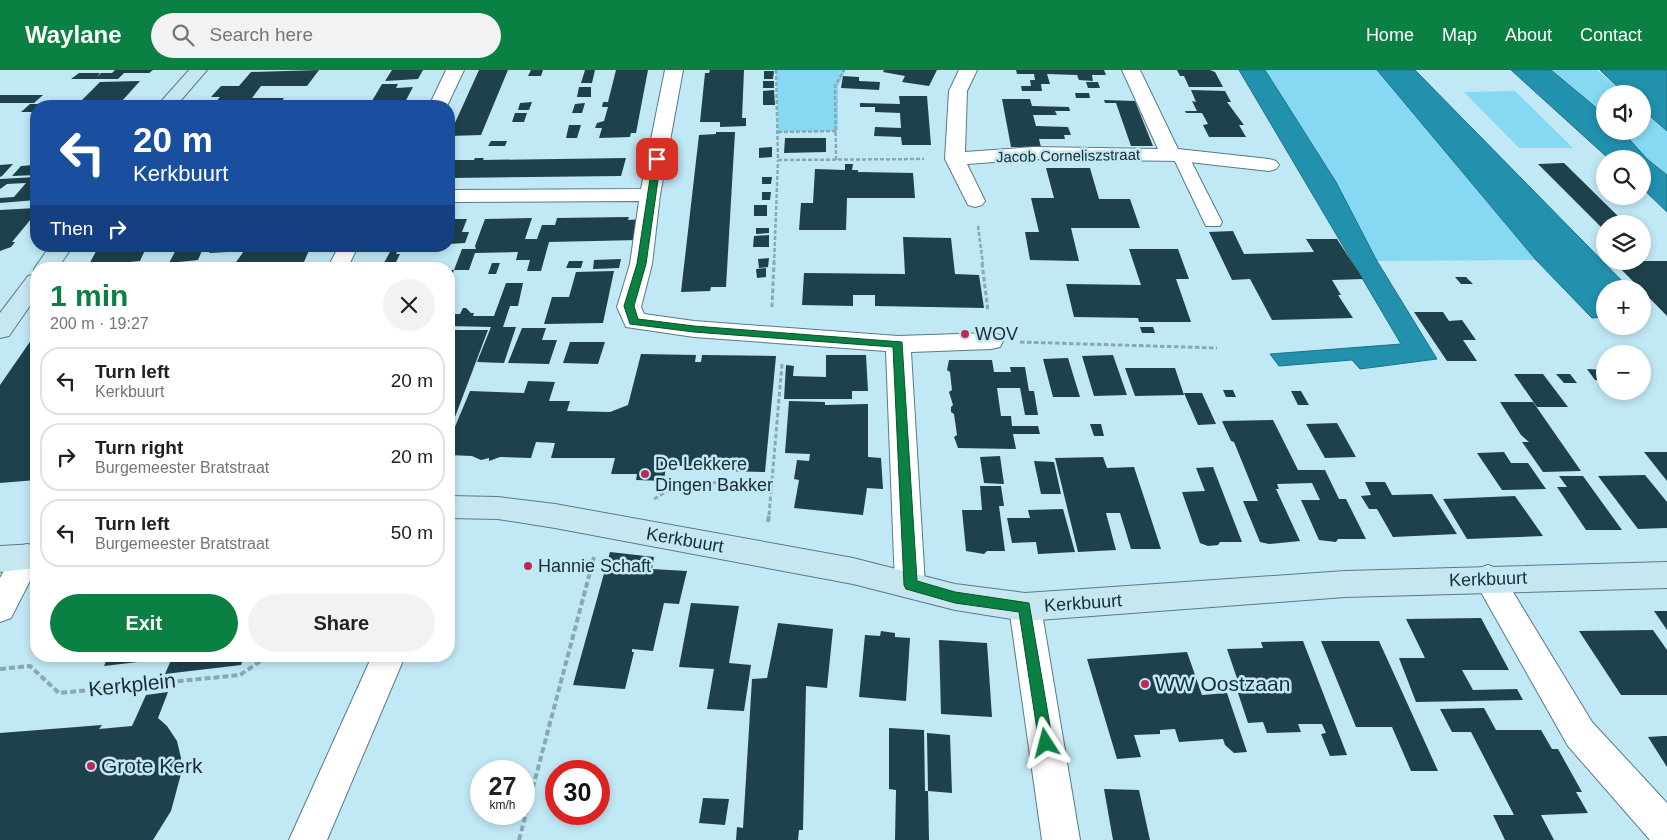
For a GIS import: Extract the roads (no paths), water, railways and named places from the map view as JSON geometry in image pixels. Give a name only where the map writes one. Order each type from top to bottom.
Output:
[{"type":"street","points":[[171,100],[198,70]]},
{"type":"street","points":[[441,100],[455,70]]},
{"type":"street","points":[[674,70],[650,195],[641,264],[629,306],[634,321],[777,335],[898,344],[991,341]]},
{"type":"street","points":[[968,70],[958,92],[955,159],[975,201]]},
{"type":"street","points":[[1131,70],[1175,155]]},
{"type":"street","name":"Jacob Corneliszstraat","points":[[955,159],[1034,153],[1175,155],[1269,166]]},
{"type":"street","points":[[455,196],[650,195]]},
{"type":"street","points":[[0,330],[30,289]]},
{"type":"street","points":[[898,344],[910,585]]},
{"type":"street","name":"Kerkbuurt","points":[[455,507],[498,508],[555,516],[766,555],[910,585],[955,597],[1025,607],[1345,584],[1488,578],[1667,575]]},
{"type":"street","points":[[0,608],[21,557]]},
{"type":"street","points":[[1488,578],[1580,734],[1667,831]]},
{"type":"street","points":[[1025,607],[1061,840]]},
{"type":"street","points":[[308,840],[386,662]]},
{"type":"lane","points":[[1175,155],[1213,222]]},
{"type":"place","name":"WOV","points":[[965,334]]},
{"type":"place","name":"De Lekkere Dingen Bakker","points":[[645,474]]},
{"type":"place","name":"Hannie Schaft","points":[[528,566]]},
{"type":"place","name":"WW Oostzaan","points":[[1145,684]]},
{"type":"place","name":"Grote Kerk","points":[[91,766]]}]
